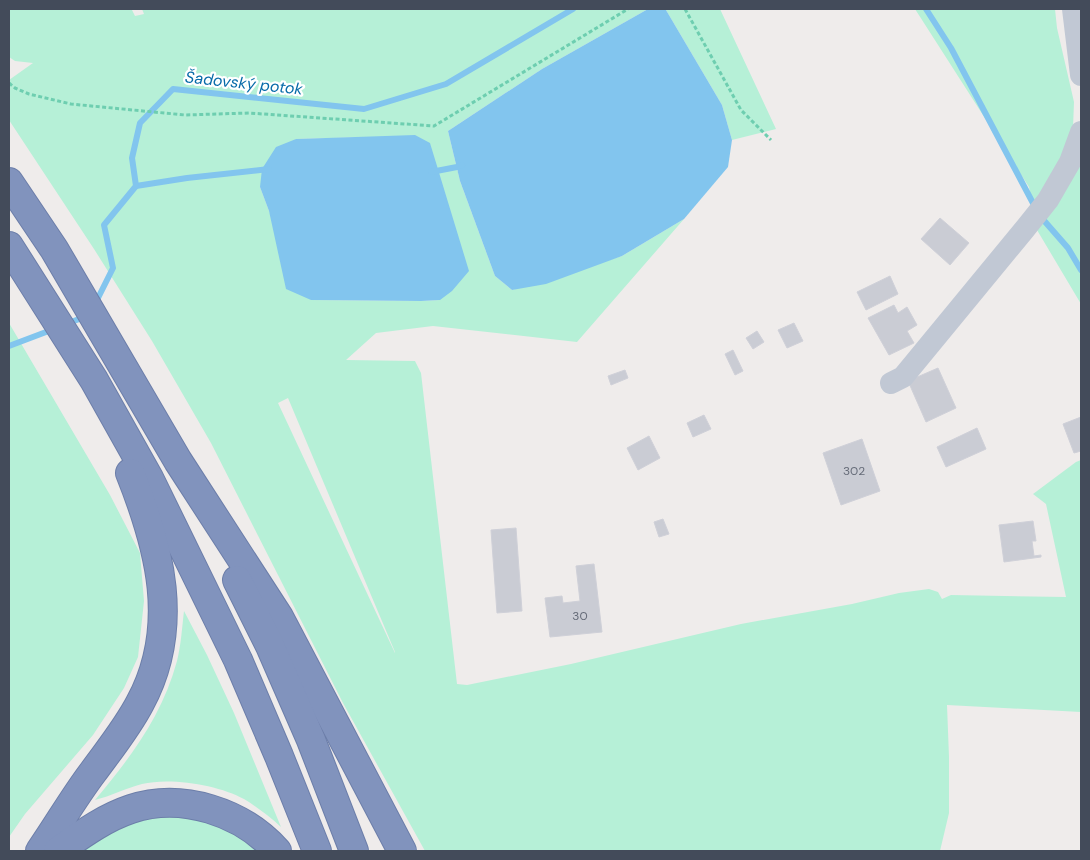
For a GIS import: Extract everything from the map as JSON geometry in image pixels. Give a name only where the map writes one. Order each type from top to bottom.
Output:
[{"type":"highway","points":[[9,182],[54,249],[178,462],[279,617],[402,851]]},
{"type":"highway","points":[[9,246],[94,380],[142,481],[238,660],[279,756],[316,851]]},
{"type":"highway","points":[[178,462],[270,646],[311,740],[354,851]]},
{"type":"highway","points":[[40,851],[92,774],[118,740],[152,678],[159,651],[163,595],[160,567],[142,481]]},
{"type":"highway","points":[[58,851],[91,828],[111,817],[151,804],[194,805],[216,811],[237,819],[256,832],[277,851]]},
{"type":"street","points":[[1073,9],[1081,75]]},
{"type":"street","points":[[891,382],[903,377],[1048,200],[1070,162],[1081,132]]},
{"type":"path","points":[[9,83],[29,94],[71,104],[185,115],[249,113],[434,126],[628,9]]},
{"type":"path","points":[[685,9],[741,110],[771,140]]},
{"type":"green space","points":[[9,9],[136,9],[132,10],[135,16],[144,14],[142,9],[648,9],[542,69],[448,131],[460,181],[495,276],[512,290],[622,256],[684,219],[577,342],[433,326],[376,333],[346,360],[415,361],[421,373],[457,684],[467,685],[571,664],[741,624],[852,604],[899,593],[929,589],[938,592],[942,599],[951,595],[1066,597],[1046,504],[1033,494],[1081,460],[1081,712],[947,705],[949,813],[940,851],[425,851],[343,703],[211,443],[152,341],[9,120],[9,80],[33,63],[15,61],[9,57]],"holes":[[[371,137],[440,300],[311,300],[269,211],[260,187],[296,139]],[[288,398],[395,652],[395,653],[278,403]]]},
{"type":"green space","points":[[662,9],[720,9],[776,129],[732,140],[722,105],[666,10]]},
{"type":"green space","points":[[915,9],[1055,9],[1057,28],[1074,102],[1073,128],[1081,147],[1081,304],[1037,230],[1029,187]]},
{"type":"green space","points":[[9,323],[110,495],[140,553],[144,601],[138,657],[124,688],[93,735],[25,814],[9,837]]},
{"type":"green space","points":[[184,611],[234,713],[281,827],[244,799],[208,786],[180,782],[153,782],[95,800],[133,752],[163,700],[177,661]]},
{"type":"green space","points":[[164,815],[195,818],[219,824],[263,851],[81,851],[109,832],[137,820]]},
{"type":"water","points":[[648,9],[666,10],[722,105],[732,140],[728,167],[684,219],[622,256],[546,284],[512,290],[495,276],[460,181],[448,131],[542,69]]},
{"type":"water","points":[[415,135],[430,143],[469,271],[452,291],[440,300],[311,300],[286,289],[269,211],[260,187],[262,169],[276,147],[296,139]]},
{"type":"building","points":[[940,218],[969,243],[950,265],[921,239]]},
{"type":"building","points":[[890,276],[898,294],[866,310],[857,292]]},
{"type":"building","points":[[894,305],[898,313],[907,307],[917,325],[907,331],[914,343],[889,355],[868,318]]},
{"type":"building","points":[[794,323],[803,341],[787,348],[778,330]]},
{"type":"building","points":[[757,331],[764,342],[753,349],[746,338]]},
{"type":"building","points":[[733,350],[743,371],[735,375],[725,354]]},
{"type":"building","points":[[938,368],[956,408],[926,422],[908,381]]},
{"type":"building","points":[[625,370],[628,378],[611,385],[608,376]]},
{"type":"building","points":[[704,415],[711,429],[693,437],[687,423]]},
{"type":"building","points":[[1081,417],[1081,451],[1074,453],[1063,424]]},
{"type":"building","points":[[977,428],[986,449],[946,467],[937,447]]},
{"type":"building","points":[[649,436],[660,458],[638,470],[627,448]]},
{"type":"building","points":[[862,439],[880,491],[841,505],[823,453]]},
{"type":"building","points":[[663,519],[669,534],[659,537],[654,522]]},
{"type":"building","points":[[1033,521],[1036,541],[1032,541],[1034,556],[1041,555],[1041,557],[1004,562],[999,525]]},
{"type":"building","points":[[516,528],[522,611],[497,613],[491,530]]},
{"type":"building","points":[[594,564],[602,632],[550,637],[545,598],[562,596],[563,603],[580,601],[576,566]]},
{"type":"waterway","name":"Šadovský potok","points":[[95,304],[113,268],[104,225],[136,186],[132,158],[140,123],[173,89],[364,109],[446,84],[573,9]]},
{"type":"waterway","points":[[926,9],[951,48],[1035,207]]},
{"type":"waterway","points":[[431,172],[462,165]]},
{"type":"waterway","points":[[136,186],[269,169]]},
{"type":"waterway","points":[[1040,216],[1068,248],[1081,270]]},
{"type":"waterway","name":"Šadovský potok","points":[[66,324],[87,316]]},
{"type":"waterway","name":"Šadovský potok","points":[[9,346],[54,329]]}]
